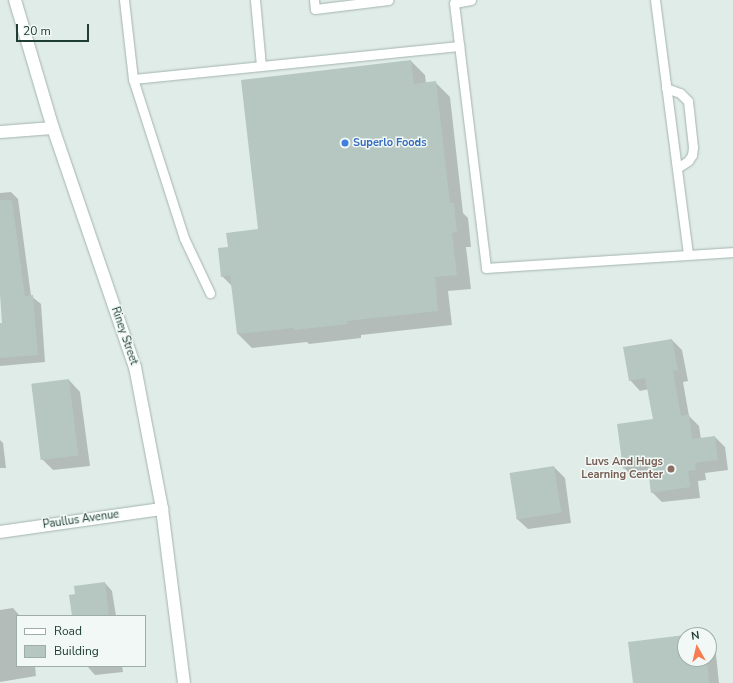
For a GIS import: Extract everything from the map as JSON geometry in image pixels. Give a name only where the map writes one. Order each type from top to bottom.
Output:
[{"type":"street","name":"Riney Street","points":[[15,0],[53,128],[135,367],[162,509],[184,683]]},
{"type":"street","points":[[0,132],[53,128]]},
{"type":"street","name":"Paullus Avenue","points":[[0,532],[162,509]]},
{"type":"lane","points":[[124,0],[133,79],[184,238],[210,293]]},
{"type":"lane","points":[[255,0],[261,66]]},
{"type":"lane","points":[[314,0],[315,9],[388,0]]},
{"type":"lane","points":[[471,0],[454,3],[486,268],[733,252]]},
{"type":"lane","points":[[655,0],[688,254]]},
{"type":"lane","points":[[133,79],[459,46]]},
{"type":"lane","points":[[666,88],[680,93],[688,101],[693,147],[692,155],[688,161],[676,168]]},
{"type":"building","name":"Superlo Foods","points":[[411,60],[414,84],[436,81],[450,203],[454,203],[457,232],[452,233],[457,275],[435,277],[438,311],[347,321],[347,324],[237,334],[230,275],[221,277],[218,248],[228,247],[226,233],[258,229],[241,80]]},
{"type":"building","points":[[0,200],[12,200],[25,296],[33,295],[38,355],[0,358],[0,323],[2,323],[0,294]]},
{"type":"building","points":[[672,339],[678,370],[673,371],[681,416],[689,414],[692,439],[715,436],[718,460],[695,463],[696,470],[688,471],[690,487],[651,493],[646,454],[623,469],[617,424],[653,419],[645,378],[629,381],[623,347]]},
{"type":"building","points":[[69,379],[78,455],[41,460],[31,384]]},
{"type":"building","points":[[554,466],[561,512],[517,519],[510,473]]},
{"type":"building","points":[[105,582],[109,615],[72,615],[69,595],[75,594],[74,586]]},
{"type":"building","points":[[677,636],[677,667],[708,667],[709,683],[633,683],[628,642]]},
{"type":"place","name":"Superlo Foods","points":[[345,143]]},
{"type":"place","name":"Luvs And Hugs Learning Center","points":[[671,469]]}]
